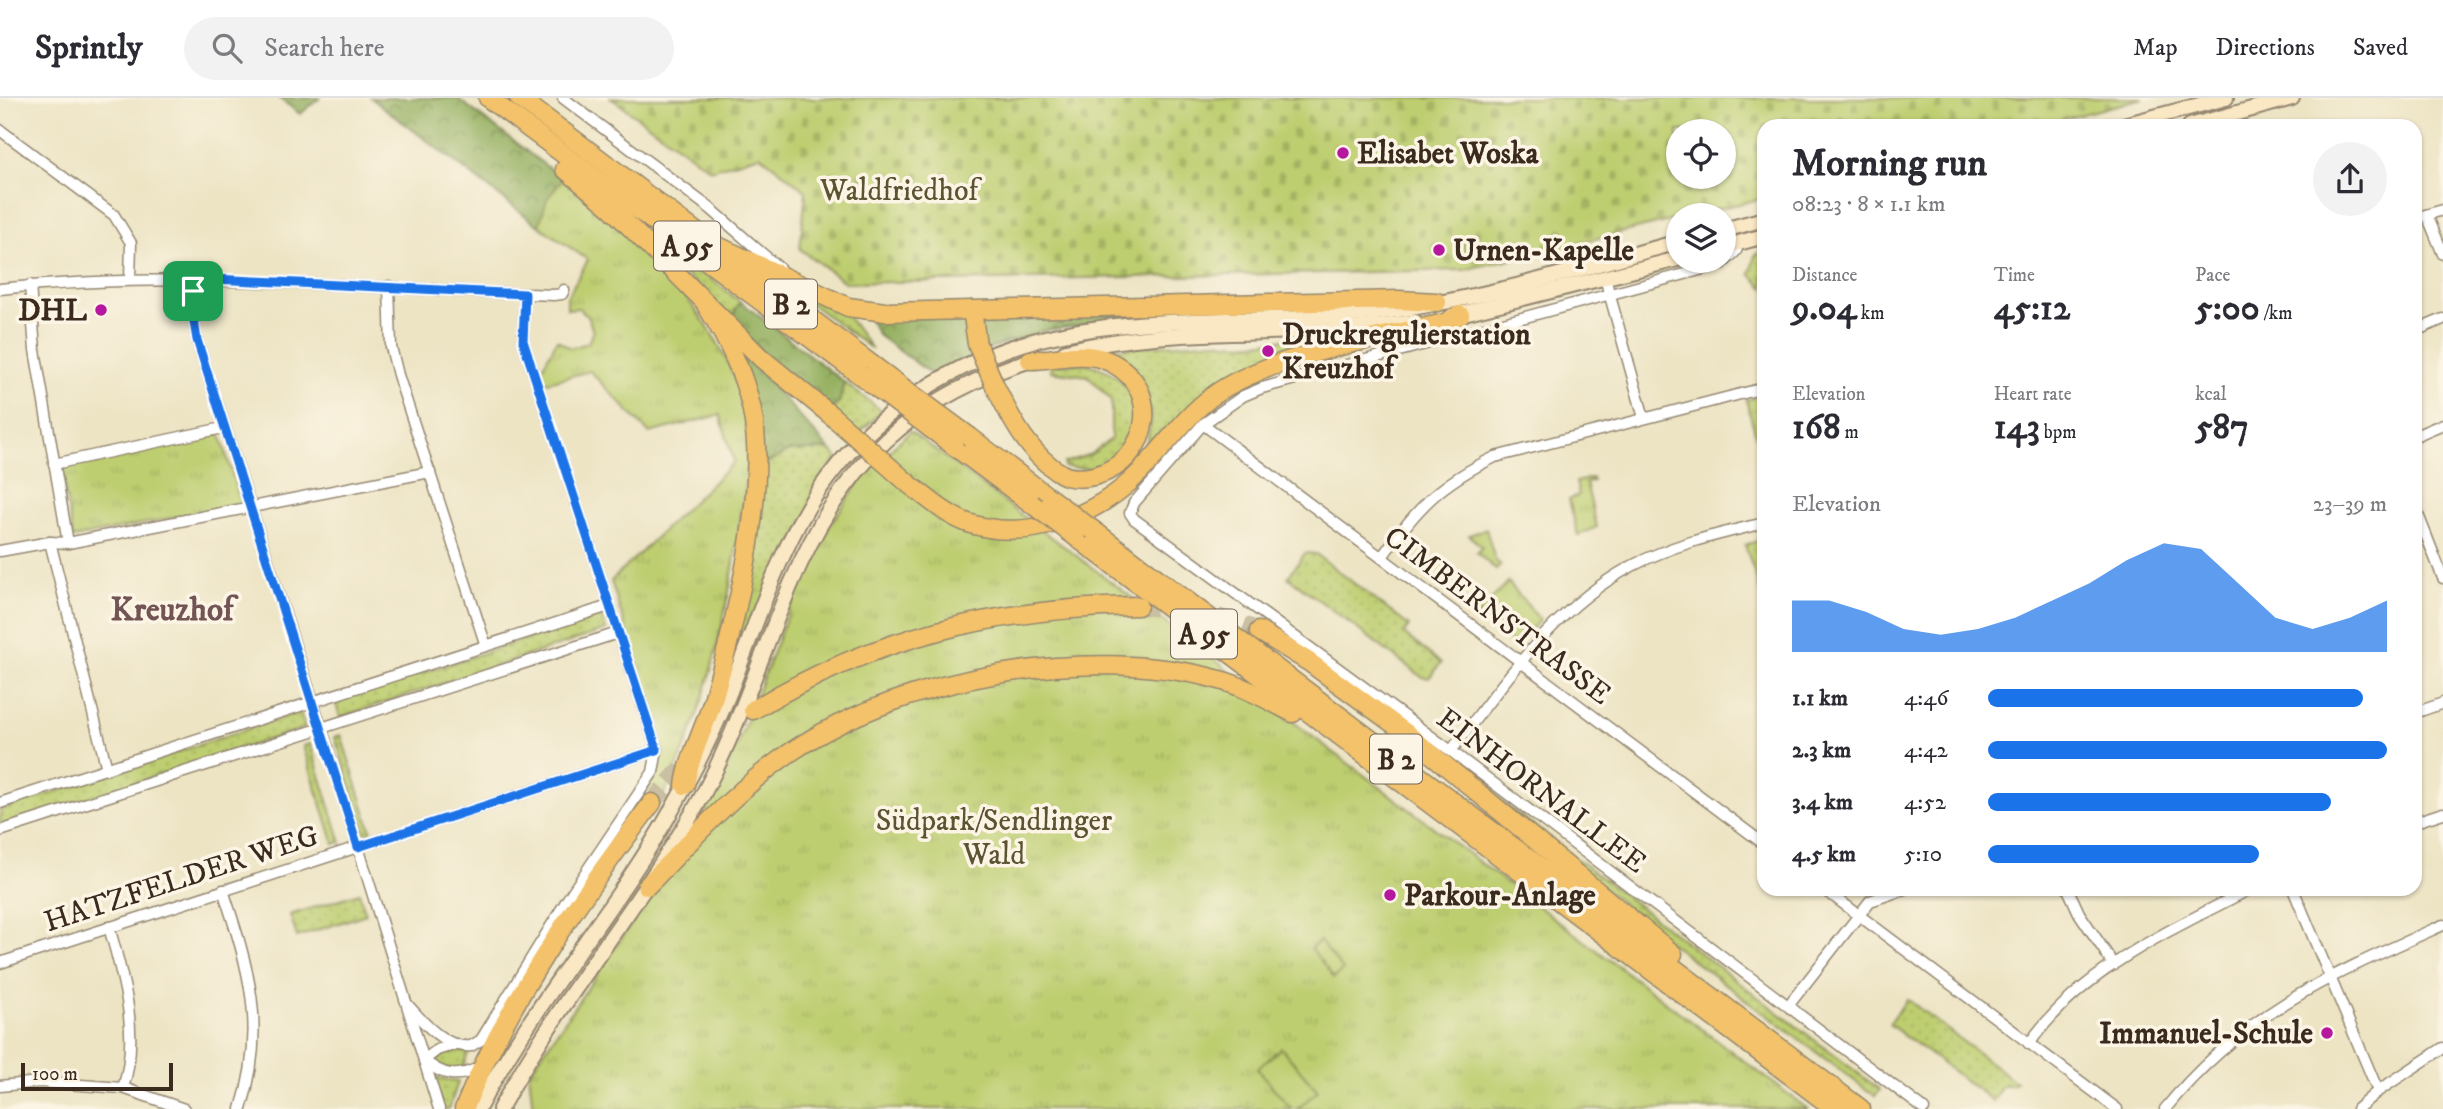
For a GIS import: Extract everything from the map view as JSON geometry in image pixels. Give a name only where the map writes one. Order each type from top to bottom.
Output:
[{"type":"highway","name":"A 95","points":[[488,98],[867,371],[962,442],[1032,504],[1084,533],[1331,732],[1835,1109]]},
{"type":"highway","name":"A 95","points":[[519,98],[707,241]]},
{"type":"highway","points":[[513,117],[535,143],[611,208],[761,358],[832,415],[910,485],[968,523],[1016,529],[1058,523],[1090,509],[1116,493],[1137,475],[1196,410],[1225,388],[1262,370],[1445,323],[1460,324]]},
{"type":"highway","points":[[707,241],[738,253],[799,286],[848,307],[885,312],[1399,300],[1437,302]]},
{"type":"highway","name":"B 2","points":[[707,241],[867,371]]},
{"type":"highway","points":[[685,785],[687,767],[698,747],[713,701],[732,627],[756,475],[757,443],[749,397],[736,360],[706,304]]},
{"type":"highway","points":[[972,310],[977,344],[995,386],[1020,432],[1041,458],[1065,476],[1086,478],[1122,464],[1135,450],[1145,415],[1141,395],[1128,375],[1106,360],[1084,354],[1030,360]]},
{"type":"highway","name":"B 2","points":[[962,442],[1051,499],[1084,533],[1861,1109]]},
{"type":"highway","points":[[753,710],[820,673],[907,638],[981,619],[1033,611],[1138,606]]},
{"type":"highway","points":[[1259,631],[1309,662],[1459,777],[1684,963],[1698,988]]},
{"type":"highway","points":[[647,886],[740,793],[793,750],[873,708],[947,684],[1007,672],[1103,666],[1163,668],[1217,679],[1249,690],[1331,732]]},
{"type":"highway","points":[[464,1109],[524,992],[577,906],[652,803]]},
{"type":"main road","points":[[2146,119],[2226,98]]},
{"type":"main road","points":[[2216,119],[2292,98]]},
{"type":"main road","points":[[1736,227],[1757,221]]},
{"type":"main road","points":[[1736,244],[1757,238]]},
{"type":"main road","points":[[478,1109],[515,1043],[640,862],[685,785],[727,701],[776,571],[807,509],[836,466],[862,437],[914,395],[950,374],[1010,348],[1092,328],[1352,315],[1437,302],[1534,281],[1666,245]]},
{"type":"main road","points":[[500,1109],[538,1045],[647,886],[699,801],[727,742],[792,580],[821,519],[849,478],[874,450],[928,406],[965,387],[1030,360],[1093,345],[1156,337],[1460,324],[1605,278],[1666,262]]},
{"type":"street","points":[[563,98],[734,227],[799,286]]},
{"type":"street","points":[[0,130],[114,215],[131,243],[130,279]]},
{"type":"street","points":[[2422,216],[2443,210]]},
{"type":"street","points":[[2427,215],[2443,254]]},
{"type":"street","points":[[1203,424],[1243,396],[1262,388],[1460,324],[1609,293],[1687,273]]},
{"type":"street","points":[[194,278],[192,309],[197,340],[321,727],[439,1109]]},
{"type":"street","points":[[0,289],[130,279],[194,278],[525,294],[558,295],[564,290]]},
{"type":"street","points":[[1605,278],[1644,418]]},
{"type":"street","points":[[30,285],[35,350],[68,543]]},
{"type":"street","points":[[390,286],[391,347],[486,646]]},
{"type":"street","points":[[424,1060],[437,1050],[456,1044],[471,1046],[486,1033],[567,900],[653,772],[657,750],[523,341],[525,294]]},
{"type":"street","points":[[2422,328],[2443,319]]},
{"type":"street","points":[[1382,557],[1427,498],[1485,461],[1757,390]]},
{"type":"street","name":"EINHORNALLEE","points":[[1203,424],[1134,503],[1130,513],[1451,751],[1924,1109]]},
{"type":"street","name":"CIMBERNSTRASSE","points":[[1203,424],[1757,839]]},
{"type":"street","points":[[2422,433],[2443,424]]},
{"type":"street","points":[[54,464],[223,428]]},
{"type":"street","points":[[0,551],[50,542],[68,543],[430,472]]},
{"type":"street","points":[[2422,522],[2440,560],[2443,579]]},
{"type":"street","points":[[1451,751],[1520,663],[1572,607],[1632,566],[1702,538],[1757,525]]},
{"type":"street","points":[[50,542],[107,769]]},
{"type":"street","points":[[0,803],[609,606]]},
{"type":"street","points":[[0,831],[618,633]]},
{"type":"street","points":[[2422,710],[2443,703]]},
{"type":"street","name":"HATZFELDER WEG","points":[[0,963],[657,750]]},
{"type":"street","points":[[2422,820],[2443,813]]},
{"type":"street","points":[[223,890],[247,971],[253,1009],[252,1073],[241,1109]]},
{"type":"street","points":[[1833,896],[2117,1109]]},
{"type":"street","points":[[1787,1006],[1857,915],[1870,901],[1885,896]]},
{"type":"street","points":[[2071,896],[2079,913],[2114,965]]},
{"type":"street","points":[[2029,1044],[2047,1019],[2114,965],[2169,930],[2236,896]]},
{"type":"street","points":[[2296,896],[2378,1091]]},
{"type":"street","points":[[2165,1109],[2195,1072],[2289,998],[2329,975],[2443,925]]},
{"type":"street","points":[[109,928],[128,1004],[128,1071],[122,1088]]},
{"type":"street","points":[[407,1004],[423,1022],[456,1044]]},
{"type":"street","points":[[2357,1109],[2378,1091],[2443,1048]]},
{"type":"street","points":[[424,1060],[437,1072],[457,1075],[479,1068],[489,1058]]},
{"type":"street","points":[[2,1087],[39,1082],[122,1088],[184,1109]]},
{"type":"green space","points":[[279,98],[320,98],[300,114]]},
{"type":"green space","points":[[371,98],[457,98],[563,179],[554,218],[539,226]]},
{"type":"green space","name":"Waldfriedhof","points":[[611,98],[2143,98],[2064,119],[1757,119],[1757,200],[1736,205],[1666,203],[1666,222],[1464,270],[846,283],[800,249],[806,191],[760,155],[711,170]]},
{"type":"green space","points":[[563,179],[612,220],[660,267],[702,319],[733,374],[747,428],[748,472],[722,625],[691,732],[661,800],[646,787],[664,752],[611,581],[734,462],[720,415],[649,433],[590,371],[540,384],[537,377],[557,340],[571,348],[588,343],[593,332],[588,316],[579,308],[567,309],[567,297],[588,260],[539,226],[547,199]]},
{"type":"green space","points":[[648,231],[741,302],[735,310],[734,324],[646,233]]},
{"type":"green space","points":[[1757,254],[1757,281],[1750,274]]},
{"type":"green space","points":[[804,295],[847,316],[872,349],[803,298]]},
{"type":"green space","points":[[741,302],[844,382],[839,403],[824,416],[734,324],[735,310]]},
{"type":"green space","points":[[1191,312],[1047,330],[988,349],[934,376],[878,335],[869,318]]},
{"type":"green space","points":[[1346,336],[1264,363],[1150,451],[1145,448],[1151,422],[1147,393],[1099,350],[1216,341],[1243,344]]},
{"type":"green space","points":[[743,353],[829,449],[789,451],[763,465],[741,358]]},
{"type":"green space","points":[[1084,363],[1099,367],[1118,378],[1134,406],[1135,420],[1128,444],[1120,455],[1109,463],[1092,469],[1064,467],[1064,463],[1091,454],[1111,439],[1111,400],[1088,376],[1051,371],[1050,365]]},
{"type":"green space","points":[[844,382],[882,411],[851,441],[824,416],[839,402]]},
{"type":"green space","points":[[1757,397],[1757,436],[1756,436],[1746,400]]},
{"type":"green space","name":"Südpark/Sendlinger Wald","points":[[910,431],[1808,1109],[533,1109],[529,1073],[648,900],[682,857],[736,748],[798,587],[830,525],[861,479]]},
{"type":"green space","points":[[220,433],[241,504],[73,538],[61,467]]},
{"type":"green space","points":[[829,449],[837,457],[745,640],[736,633],[763,465],[789,451]]},
{"type":"green space","points":[[1592,478],[1593,481],[1586,483],[1597,527],[1578,535],[1569,500],[1579,495],[1576,482]]},
{"type":"green space","points":[[1486,528],[1495,560],[1501,565],[1496,570],[1477,553],[1482,547],[1469,535]]},
{"type":"green space","points":[[1757,541],[1757,581],[1745,545]]},
{"type":"green space","points":[[1305,553],[1316,554],[1409,626],[1404,634],[1441,663],[1429,678],[1422,677],[1288,577]]},
{"type":"green space","points":[[1508,582],[1540,620],[1516,645],[1475,617]]},
{"type":"green space","points":[[601,615],[606,630],[340,717],[335,701]]},
{"type":"green space","points":[[300,712],[305,728],[0,826],[0,810]]},
{"type":"green space","points":[[341,735],[372,833],[366,835],[335,737]]},
{"type":"green space","points":[[310,744],[341,842],[334,844],[303,746]]},
{"type":"green space","points":[[1475,781],[1880,1090],[1875,1096],[1666,940]]},
{"type":"green space","points":[[359,893],[366,914],[297,937],[290,915]]},
{"type":"green space","points":[[1320,941],[1343,970],[1334,978],[1311,948]]},
{"type":"green space","points":[[1907,999],[2016,1082],[2013,1085],[2002,1085],[1993,1101],[1889,1024]]},
{"type":"green space","points":[[1281,1048],[1318,1091],[1297,1109],[1292,1109],[1257,1069]]},
{"type":"green space","points":[[469,1051],[462,1069],[448,1069],[436,1062],[446,1054]]},
{"type":"green space","points":[[437,1078],[458,1082],[449,1109],[441,1109],[433,1081]]},
{"type":"tunnel","points":[[1138,606],[1200,613],[1259,631]]},
{"type":"tunnel","points":[[652,803],[695,756],[745,716]]},
{"type":"place","name":"Elisabet Woska","points":[[1343,153]]},
{"type":"place","name":"Urnen-Kapelle","points":[[1439,250]]},
{"type":"place","name":"DHL","points":[[101,310]]},
{"type":"place","name":"Druckregulierstation Kreuzhof","points":[[1268,351]]},
{"type":"place","name":"Parkour-Anlage","points":[[1390,895]]},
{"type":"place","name":"Immanuel-Schule","points":[[2327,1033]]},
{"type":"district","name":"Kreuzhof","points":[[172,608]]},
{"type":"route","points":[[194,278],[525,294],[523,341],[657,750],[358,847],[223,428],[197,340],[192,309],[193,291],[194,278]]}]
